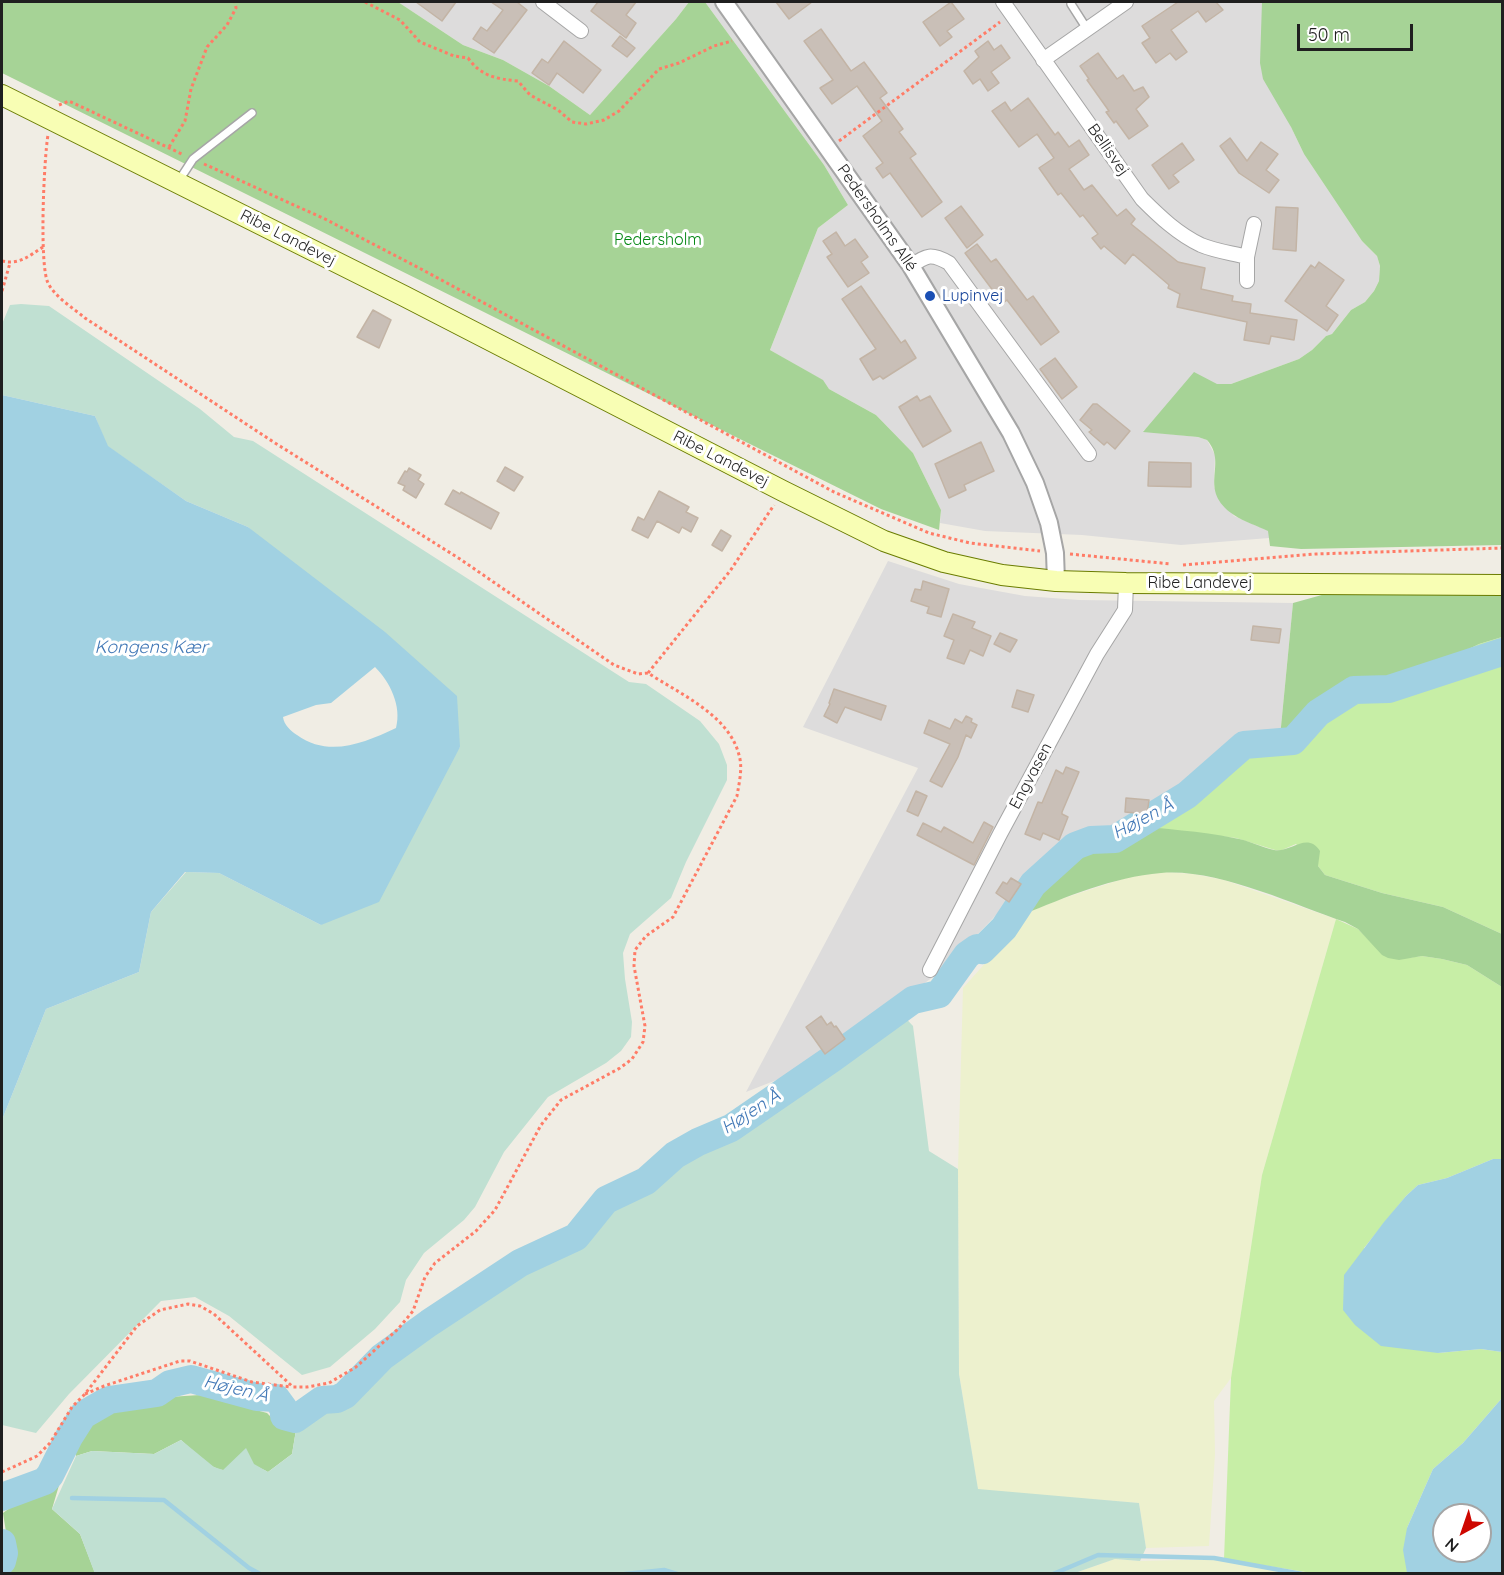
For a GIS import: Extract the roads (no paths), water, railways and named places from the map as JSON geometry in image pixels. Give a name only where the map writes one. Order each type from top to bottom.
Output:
[{"type":"main road","name":"Ribe Landevej","points":[[2,95],[178,182],[783,491],[884,541],[944,562],[1002,575],[1056,581],[1503,585]]},
{"type":"street","points":[[543,2],[581,31]]},
{"type":"street","name":"Pedersholms Allé","points":[[724,2],[911,266],[1011,433],[1035,483],[1049,523],[1056,553],[1056,581]]},
{"type":"street","name":"Bellisvej","points":[[1003,2],[1142,199],[1161,218],[1203,246],[1247,257]]},
{"type":"street","points":[[1043,60],[1126,2]]},
{"type":"street","points":[[1247,281],[1247,257],[1254,224]]},
{"type":"street","points":[[911,266],[926,256],[937,256],[949,263],[1089,454]]},
{"type":"street","name":"Engvasen","points":[[930,970],[1021,794],[1097,654],[1125,610],[1126,583]]},
{"type":"lane","points":[[1071,4],[1087,29]]},
{"type":"lane","points":[[178,182],[193,159],[252,113]]},
{"type":"water","name":"Kongens Kær","points":[[2,395],[95,416],[108,446],[186,501],[248,527],[385,632],[457,696],[460,747],[379,902],[321,925],[219,873],[185,872],[151,912],[139,972],[46,1009],[2,1120]],"holes":[[[375,667],[390,687],[396,703],[396,728],[359,743],[334,747],[309,742],[292,732],[285,723],[283,717],[316,705],[331,703]]]},
{"type":"water","points":[[1493,1159],[1502,1159],[1502,1352],[1481,1349],[1438,1353],[1381,1346],[1355,1325],[1343,1310],[1344,1275],[1384,1222],[1418,1185],[1447,1178]]},
{"type":"water","points":[[1502,1398],[1502,1573],[1407,1573],[1403,1550],[1407,1528],[1433,1469],[1463,1443]]},
{"type":"waterway","name":"Højen Å","points":[[2,1497],[45,1481],[83,1415],[109,1400],[157,1393],[170,1384],[191,1379],[257,1397],[276,1398],[284,1409],[284,1416],[295,1419],[322,1400],[337,1399],[345,1395],[382,1357],[429,1323],[520,1263],[576,1237],[606,1200],[646,1181],[675,1155],[731,1128],[913,1000],[939,994],[967,955],[977,948],[982,950],[1004,928],[1033,884],[1075,846],[1091,840],[1115,839],[1187,795],[1244,745],[1293,741],[1318,713],[1354,690],[1389,689],[1502,652]]},
{"type":"waterway","points":[[72,1498],[164,1500],[249,1568],[260,1574]]},
{"type":"waterway","name":"Højen Å","points":[[2,1543],[4,1553],[2,1561]]},
{"type":"waterway","points":[[1053,1574],[1098,1555],[1214,1558],[1302,1574]]},
{"type":"waterway","points":[[625,1574],[664,1570],[677,1574]]},
{"type":"place","name":"Lupinvej","points":[[930,296]]},
{"type":"park label","name":"Pedersholm","points":[[658,240]]}]
